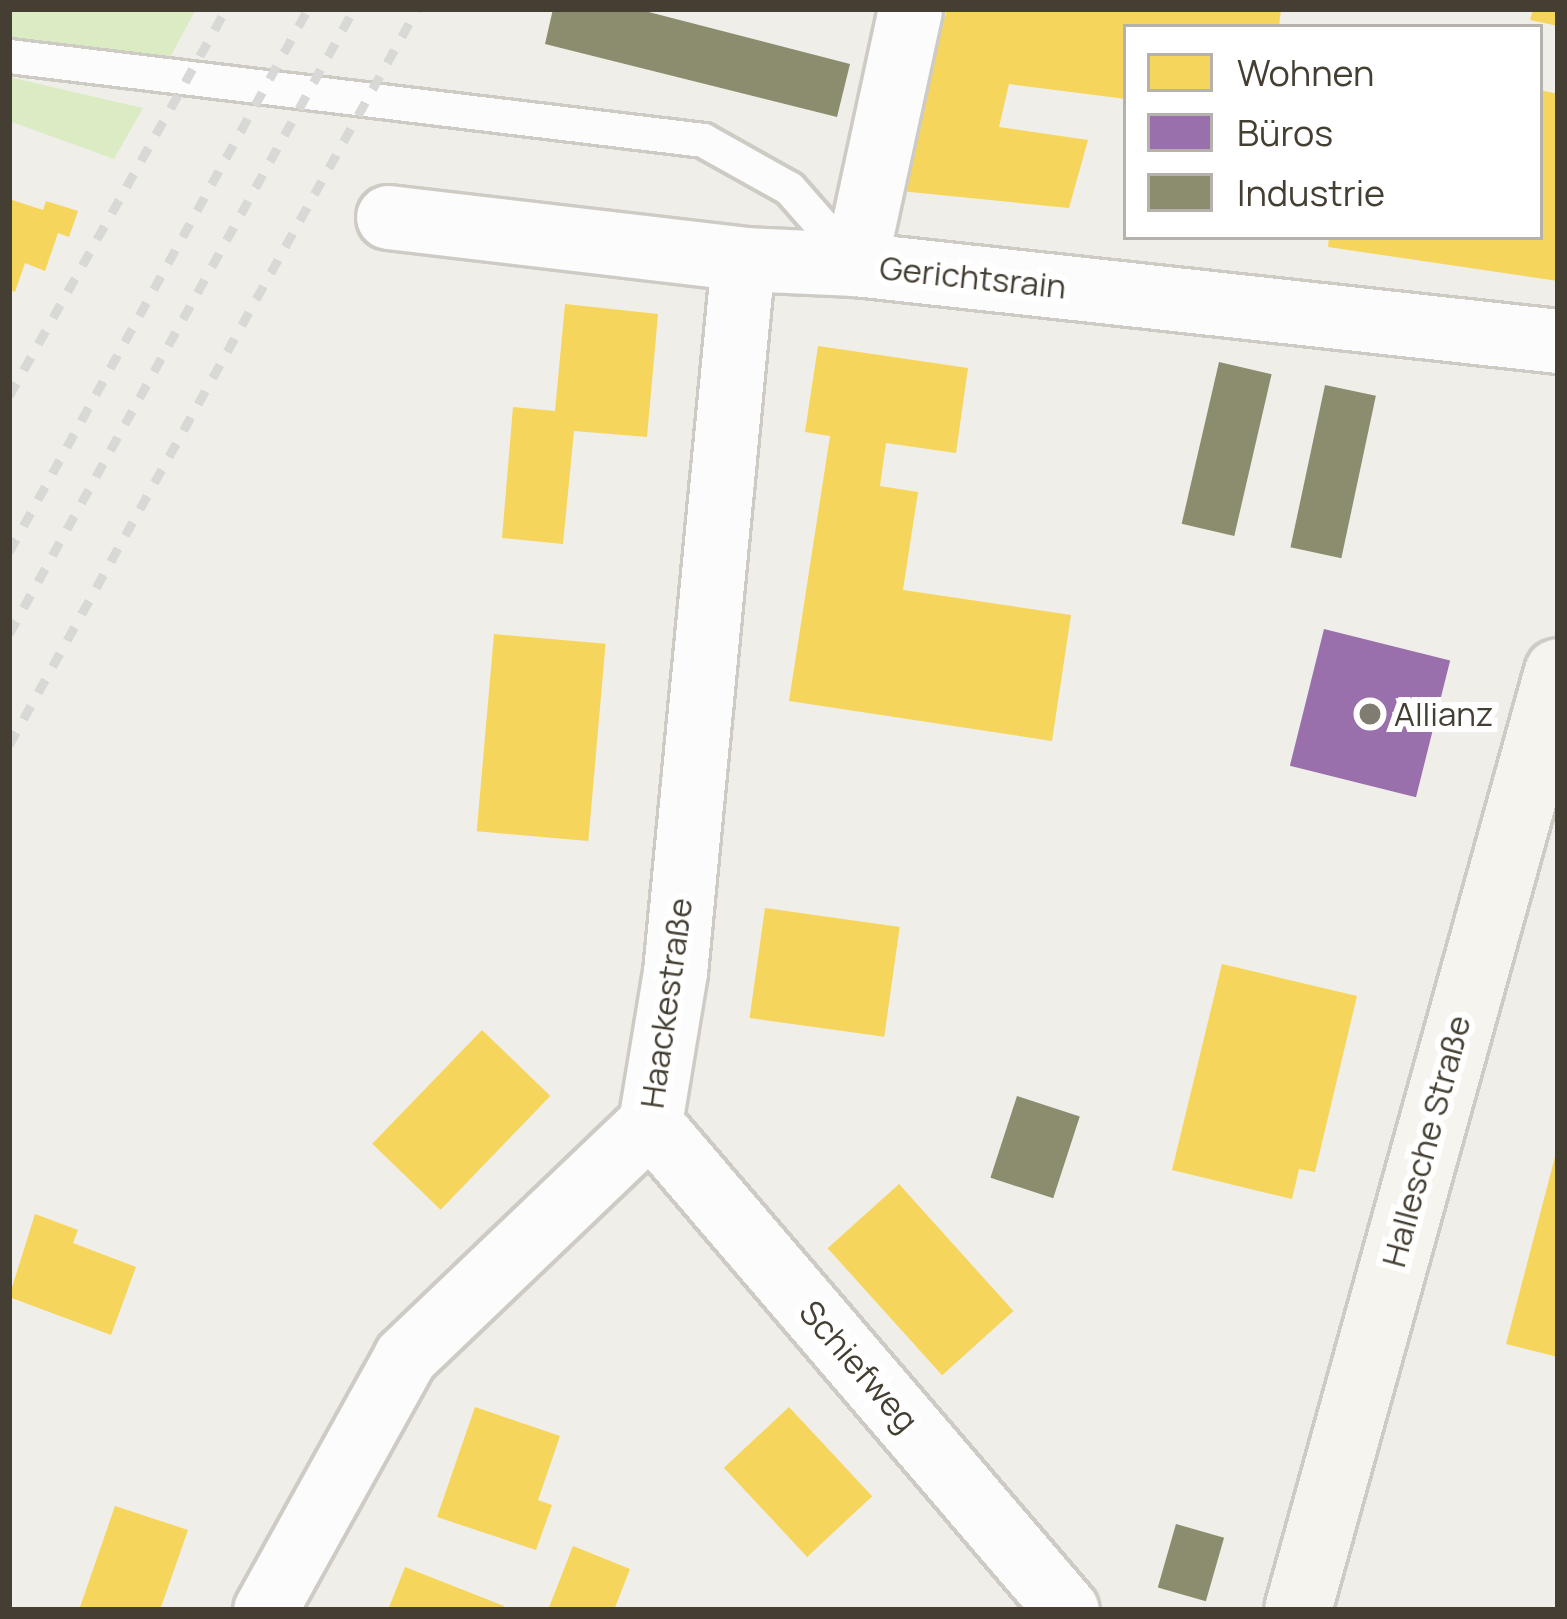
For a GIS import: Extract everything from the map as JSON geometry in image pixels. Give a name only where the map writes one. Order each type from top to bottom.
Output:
[{"type":"main road","name":"Hallesche Straße","points":[[1298,1610],[1558,672]]},
{"type":"street","points":[[855,264],[910,9]]},
{"type":"street","name":"Gerichtsrain","points":[[388,217],[743,259],[855,264],[1558,341]]},
{"type":"street","name":"Haackestraße","points":[[265,1610],[405,1357],[650,1123],[675,972],[743,259]]},
{"type":"street","name":"Schiefweg","points":[[650,1123],[1067,1610]]},
{"type":"lane","points":[[9,56],[704,140],[789,188],[855,264]]},
{"type":"green space","points":[[9,9],[196,9],[166,65],[9,37]]},
{"type":"green space","points":[[9,77],[143,108],[114,159],[9,121]]},
{"type":"building: Wohnen","points":[[947,9],[1281,9],[1279,24],[1123,24],[1123,99],[1009,84],[999,127],[1088,140],[1069,208],[900,191]]},
{"type":"building: Wohnen","points":[[1533,9],[1558,9],[1558,26],[1530,20]]},
{"type":"building: Wohnen","points":[[1543,91],[1558,94],[1558,281],[1328,247],[1329,240],[1543,240]]},
{"type":"building: Wohnen","points":[[9,199],[43,210],[46,201],[78,211],[69,237],[58,233],[45,271],[25,263],[15,292],[9,289]]},
{"type":"building: Wohnen","points":[[565,304],[658,314],[647,437],[574,431],[563,544],[502,538],[513,407],[555,411]]},
{"type":"building: Wohnen","points":[[818,346],[968,368],[956,453],[886,443],[880,486],[918,492],[903,590],[1071,615],[1052,741],[789,701],[830,436],[805,432]]},
{"type":"building: Wohnen","points":[[494,634],[606,644],[588,841],[477,831]]},
{"type":"building: Wohnen","points":[[765,908],[900,927],[884,1037],[750,1018]]},
{"type":"building: Wohnen","points":[[1222,964],[1357,996],[1315,1172],[1299,1169],[1292,1199],[1172,1170]]},
{"type":"building: Wohnen","points":[[482,1030],[550,1096],[441,1210],[372,1144]]},
{"type":"building: Wohnen","points":[[1558,1153],[1558,1357],[1506,1344]]},
{"type":"building: Wohnen","points":[[899,1184],[1013,1311],[942,1375],[828,1248]]},
{"type":"building: Wohnen","points":[[35,1214],[78,1230],[73,1243],[136,1267],[111,1335],[9,1297]]},
{"type":"building: Wohnen","points":[[475,1407],[560,1436],[538,1500],[552,1505],[536,1550],[437,1517]]},
{"type":"building: Wohnen","points":[[789,1407],[872,1496],[807,1557],[724,1468]]},
{"type":"building: Wohnen","points":[[115,1506],[188,1530],[160,1610],[79,1610]]},
{"type":"building: Wohnen","points":[[573,1546],[630,1569],[614,1610],[548,1610]]},
{"type":"building: Wohnen","points":[[405,1567],[504,1606],[502,1610],[388,1610]]},
{"type":"building: Büros","name":"Allianz","points":[[1324,629],[1450,660],[1416,797],[1290,766]]},
{"type":"building: Industrie","points":[[553,9],[637,9],[850,64],[837,117],[545,44]]},
{"type":"building: Industrie","points":[[1219,362],[1272,374],[1234,536],[1182,524]]},
{"type":"building: Industrie","points":[[1325,385],[1376,396],[1341,558],[1290,547]]},
{"type":"building: Industrie","points":[[1017,1096],[1080,1116],[1053,1198],[990,1178]]},
{"type":"building: Industrie","points":[[1176,1524],[1224,1538],[1206,1601],[1158,1587]]},
{"type":"railway","points":[[9,396],[226,9]]},
{"type":"railway","points":[[9,552],[308,9]]},
{"type":"railway","points":[[9,634],[354,9]]},
{"type":"railway","points":[[9,745],[417,9]]},
{"type":"place","name":"Allianz","points":[[1370,714]]}]
